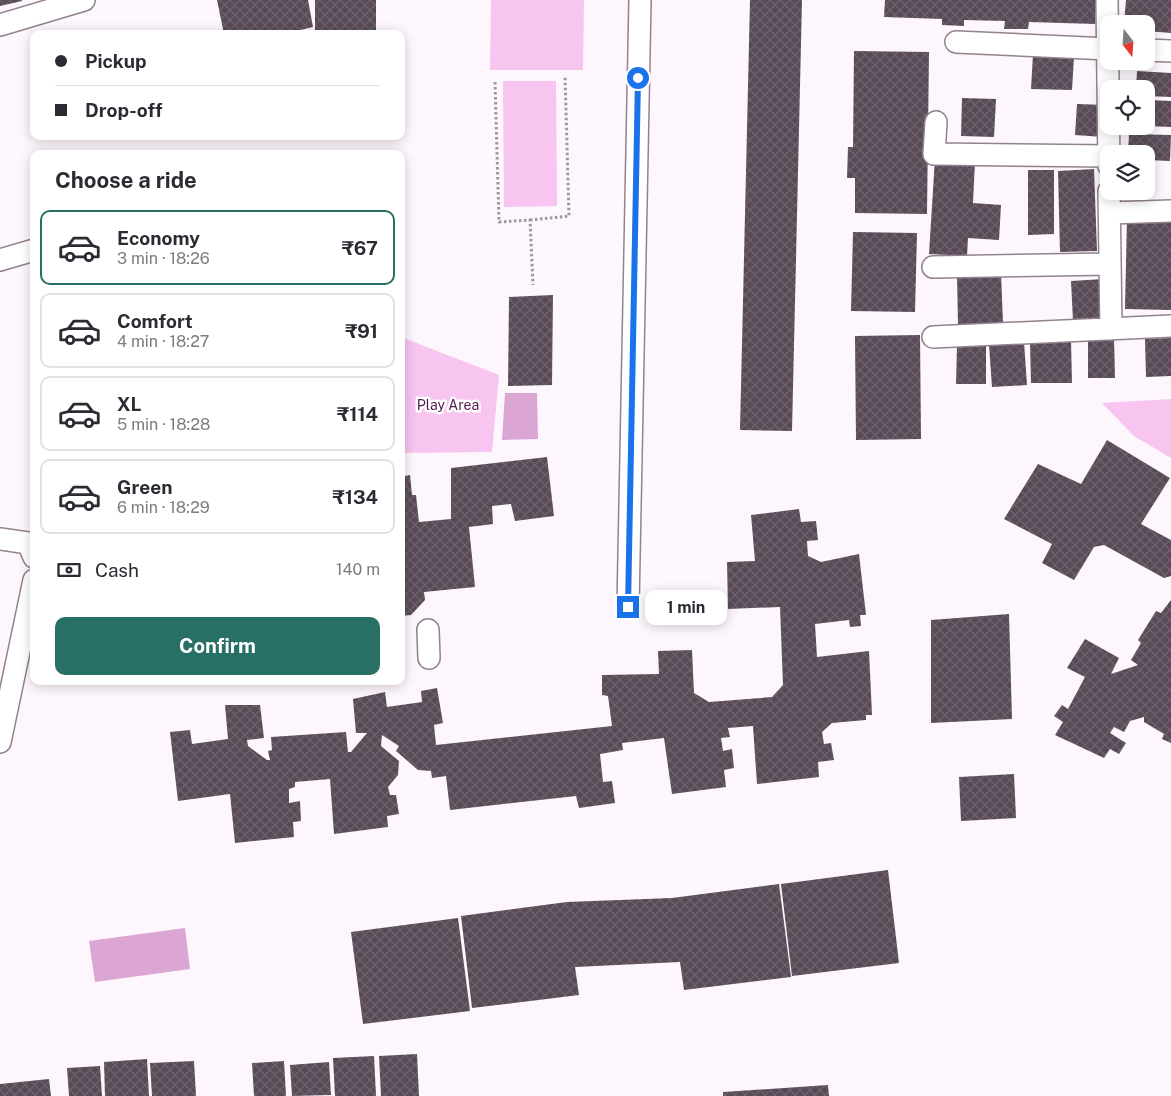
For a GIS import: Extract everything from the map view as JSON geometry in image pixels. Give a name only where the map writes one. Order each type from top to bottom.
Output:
[{"type":"street","points":[[628,607],[640,0]]},
{"type":"street","points":[[1107,0],[1107,15]]},
{"type":"street","points":[[0,25],[79,1]]},
{"type":"street","points":[[956,42],[1100,49]]},
{"type":"street","points":[[1155,50],[1171,51]]},
{"type":"street","points":[[1108,70],[1109,145]]},
{"type":"street","points":[[936,122],[934,154],[1100,156]]},
{"type":"street","points":[[1109,200],[1111,330]]},
{"type":"street","points":[[1110,213],[1171,211]]},
{"type":"street","points":[[0,260],[30,251]]},
{"type":"street","points":[[933,267],[1110,264]]},
{"type":"street","points":[[933,337],[1171,326]]},
{"type":"street","points":[[0,539],[28,543],[30,548]]},
{"type":"street","points":[[1,736],[30,599]]},
{"type":"street","points":[[428,630],[429,658]]},
{"type":"path","points":[[495,82],[499,222],[530,220],[569,216],[565,76]]},
{"type":"path","points":[[530,220],[533,286]]},
{"type":"green space","points":[[491,0],[584,0],[583,70],[490,70]]},
{"type":"green space","points":[[503,81],[556,81],[557,206],[504,207]]},
{"type":"green space","name":"Play Area","points":[[405,339],[499,375],[492,452],[405,453]]},
{"type":"green space","points":[[1171,399],[1171,458],[1134,436],[1102,403]]},
{"type":"shaded area","points":[[505,393],[537,393],[538,439],[502,440]]},
{"type":"shaded area","points":[[185,928],[190,969],[95,982],[89,941]]},
{"type":"building","points":[[0,0],[22,0],[22,1],[0,6]]},
{"type":"building","points":[[217,0],[308,0],[313,27],[300,30],[223,30]]},
{"type":"building","points":[[315,0],[376,0],[376,30],[315,30]]},
{"type":"building","points":[[750,0],[802,0],[792,431],[740,430]]},
{"type":"building","points":[[885,0],[1096,0],[1095,24],[1029,22],[1028,29],[1004,29],[1005,21],[964,20],[964,26],[942,25],[942,19],[884,17]]},
{"type":"building","points":[[1126,0],[1171,0],[1171,33],[1155,32],[1155,15],[1125,15]]},
{"type":"building","points":[[854,51],[929,52],[927,214],[855,213],[855,178],[847,178],[848,147],[853,147]]},
{"type":"building","points":[[1033,54],[1074,57],[1072,90],[1031,89]]},
{"type":"building","points":[[1137,71],[1171,73],[1171,97],[1155,96],[1155,80],[1136,80]]},
{"type":"building","points":[[962,98],[996,99],[994,137],[961,136]]},
{"type":"building","points":[[1155,100],[1171,101],[1171,127],[1155,126]]},
{"type":"building","points":[[1077,104],[1100,105],[1100,135],[1103,135],[1103,137],[1075,135]]},
{"type":"building","points":[[1129,135],[1171,135],[1170,161],[1155,160],[1155,145],[1128,145]]},
{"type":"building","points":[[935,158],[975,161],[973,203],[1001,205],[999,240],[968,238],[967,256],[929,254]]},
{"type":"building","points":[[1094,169],[1097,251],[1060,252],[1058,171]]},
{"type":"building","points":[[1028,170],[1054,170],[1054,234],[1028,235]]},
{"type":"building","points":[[1127,218],[1171,219],[1171,310],[1125,309]]},
{"type":"building","points":[[853,232],[917,233],[915,312],[851,311]]},
{"type":"building","points":[[1001,273],[1003,323],[958,325],[957,274]]},
{"type":"building","points":[[1104,279],[1106,320],[1073,321],[1071,281]]},
{"type":"building","points":[[553,295],[552,385],[508,386],[509,297]]},
{"type":"building","points":[[920,335],[921,439],[856,440],[855,336]]},
{"type":"building","points":[[1114,338],[1115,378],[1088,378],[1088,339]]},
{"type":"building","points":[[1171,338],[1171,376],[1146,377],[1145,339]]},
{"type":"building","points":[[1030,341],[1071,341],[1072,383],[1031,383]]},
{"type":"building","points":[[1024,342],[1027,385],[992,387],[989,345]]},
{"type":"building","points":[[957,345],[986,345],[986,384],[956,384]]},
{"type":"building","points":[[1107,440],[1170,478],[1141,524],[1171,540],[1171,576],[1164,578],[1104,545],[1094,547],[1074,580],[1042,563],[1052,544],[1004,519],[1038,464],[1081,484]]},
{"type":"building","points":[[547,457],[554,516],[515,521],[511,504],[492,506],[493,524],[469,527],[475,587],[424,592],[425,600],[411,615],[405,616],[405,476],[410,475],[412,495],[416,495],[419,522],[451,519],[451,468]]},
{"type":"building","points":[[799,509],[801,522],[816,521],[818,540],[807,541],[808,556],[821,562],[859,554],[866,615],[860,615],[861,626],[850,627],[849,620],[815,624],[817,657],[869,651],[872,715],[866,715],[866,720],[832,723],[822,732],[824,744],[831,743],[834,760],[818,762],[819,777],[757,784],[753,726],[728,728],[730,737],[721,738],[723,751],[732,749],[734,768],[724,770],[726,787],[672,794],[664,738],[622,743],[623,750],[600,754],[603,782],[612,781],[615,803],[579,808],[576,796],[450,810],[446,776],[432,778],[431,771],[418,770],[396,751],[399,746],[382,735],[381,746],[399,761],[398,775],[388,787],[390,795],[396,795],[399,814],[387,816],[388,827],[334,834],[330,779],[295,782],[295,787],[289,789],[289,803],[300,801],[301,821],[293,822],[294,837],[235,843],[230,794],[178,801],[170,732],[190,730],[192,744],[228,739],[225,705],[260,705],[264,738],[247,740],[248,746],[267,760],[270,760],[268,751],[272,750],[271,737],[346,732],[348,752],[351,752],[367,733],[356,733],[353,699],[385,692],[387,707],[422,702],[421,691],[437,688],[443,723],[434,725],[436,745],[612,726],[608,696],[602,695],[602,675],[659,674],[658,651],[692,650],[694,693],[709,702],[772,697],[783,685],[780,607],[728,609],[727,562],[755,561],[751,515]]},
{"type":"building","points":[[1171,600],[1171,743],[1162,739],[1164,734],[1144,722],[1144,717],[1130,721],[1124,732],[1114,727],[1110,733],[1126,743],[1119,754],[1110,749],[1104,758],[1055,735],[1063,722],[1054,716],[1062,705],[1068,709],[1085,677],[1067,668],[1085,639],[1119,658],[1111,674],[1138,665],[1131,660],[1141,643],[1138,640],[1156,611],[1161,613]]},
{"type":"building","points":[[1009,614],[1012,719],[931,723],[931,620]]},
{"type":"building","points":[[1014,774],[1016,818],[961,821],[959,777]]},
{"type":"building","points":[[888,870],[899,963],[792,976],[781,884]]},
{"type":"building","points":[[779,884],[791,977],[684,990],[680,962],[575,967],[579,995],[472,1008],[461,916],[567,902],[672,898]]},
{"type":"building","points":[[458,918],[470,1011],[363,1024],[351,932]]},
{"type":"building","points":[[417,1054],[419,1096],[381,1096],[379,1056]]},
{"type":"building","points":[[374,1056],[376,1096],[335,1096],[333,1058]]},
{"type":"building","points":[[147,1059],[149,1096],[105,1096],[104,1062]]},
{"type":"building","points":[[194,1061],[196,1096],[152,1096],[150,1063]]},
{"type":"building","points":[[284,1061],[286,1096],[254,1096],[252,1063]]},
{"type":"building","points":[[329,1062],[331,1095],[292,1096],[290,1065]]},
{"type":"building","points":[[100,1066],[102,1096],[69,1096],[67,1068]]},
{"type":"building","points":[[49,1079],[51,1096],[0,1096],[0,1084]]},
{"type":"building","points":[[828,1085],[829,1096],[723,1096],[723,1092]]},
{"type":"route","points":[[628,607],[638,78]]}]
